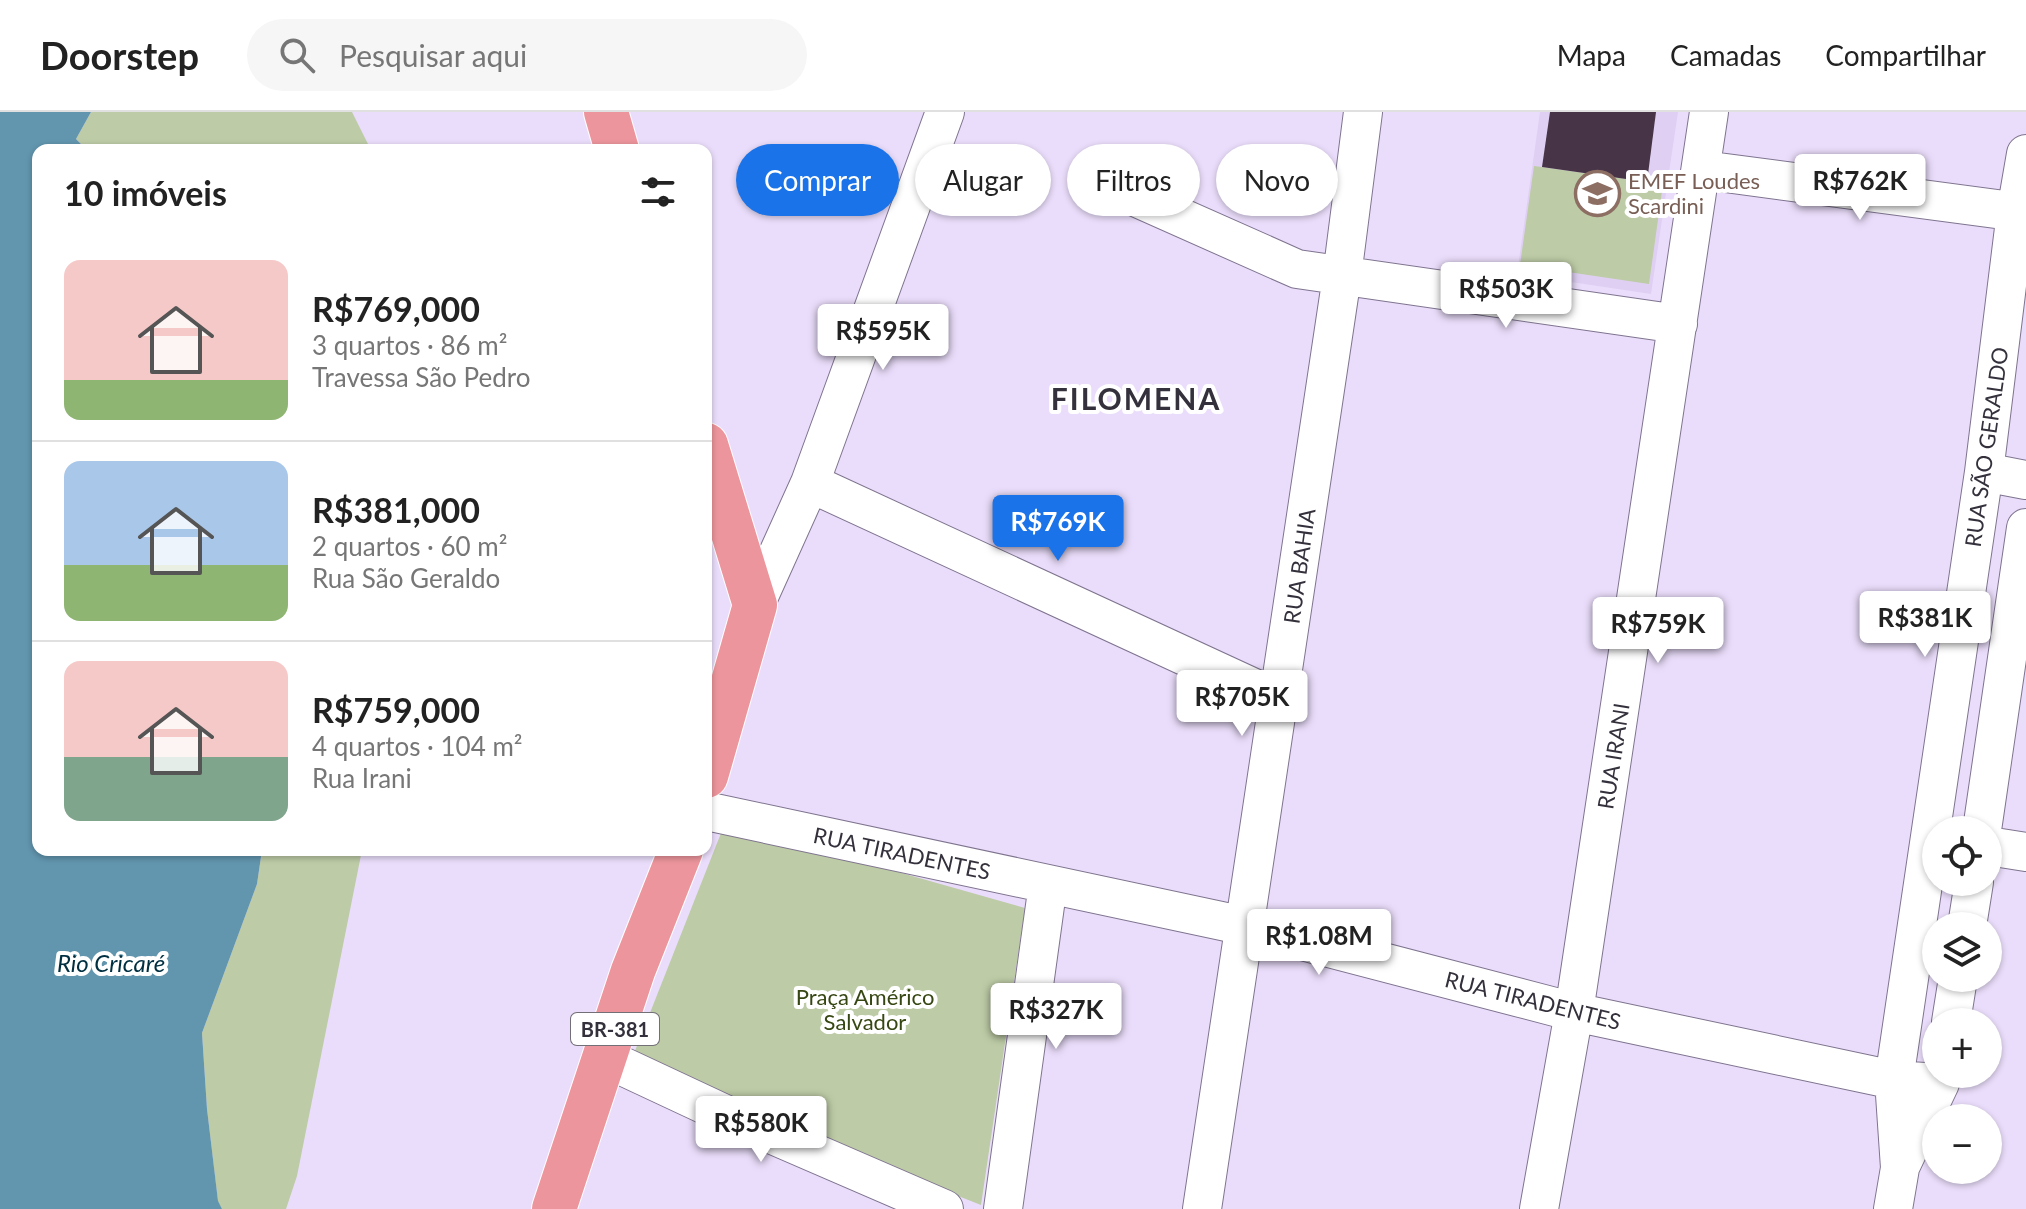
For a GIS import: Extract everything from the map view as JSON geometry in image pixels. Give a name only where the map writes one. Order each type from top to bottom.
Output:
[{"type":"main road","points":[[606,112],[615,144]]},
{"type":"main road","points":[[712,465],[755,605],[712,755]]},
{"type":"main road","name":"BR-381","points":[[554,1209],[633,971],[679,856]]},
{"type":"street","points":[[755,605],[810,483],[945,112]]},
{"type":"street","name":"RUA BAHIA","points":[[1202,1209],[1280,700],[1363,112]]},
{"type":"street","name":"RUA IRANI","points":[[1539,1209],[1574,1012],[1703,170],[1709,112]]},
{"type":"street","name":"RUA SÃO GERALDO","points":[[1936,816],[2021,212],[2026,154]]},
{"type":"street","points":[[1703,170],[2021,212]]},
{"type":"street","points":[[1178,216],[1297,269],[1678,324]]},
{"type":"street","points":[[1984,472],[2026,480]]},
{"type":"street","points":[[810,483],[1280,700]]},
{"type":"street","points":[[1984,816],[2026,528]]},
{"type":"street","name":"RUA TIRADENTES","points":[[712,812],[1245,926],[1574,1012],[1894,1080],[1922,1079]]},
{"type":"street","points":[[2002,848],[2026,852]]},
{"type":"street","points":[[1003,1209],[1048,884]]},
{"type":"street","name":"RUA SÃO GERALDO","points":[[1893,1209],[1900,1168],[1894,1080],[1924,896]]},
{"type":"street","points":[[605,1058],[729,1116],[944,1209]]},
{"type":"street","name":"RUA SÃO GERALDO","points":[[1900,1168],[1937,1088]]},
{"type":"shaded area","name":"EMEF Loudes Scardini","points":[[1540,112],[1678,112],[1651,294],[1517,274]]},
{"type":"green space","points":[[91,112],[352,112],[368,144],[81,144],[76,139]]},
{"type":"green space","points":[[1534,166],[1663,184],[1649,284],[1520,265]]},
{"type":"green space","name":"Praça Américo Salvador","points":[[725,823],[1025,908],[981,1205],[629,1066]]},
{"type":"green space","points":[[261,856],[361,856],[297,1176],[286,1209],[222,1209],[218,1202],[207,1109],[202,1033],[257,884]]},
{"type":"water","name":"Rio Cricaré","points":[[0,112],[91,112],[76,139],[81,144],[32,144],[32,856],[261,856],[257,884],[202,1033],[207,1109],[218,1201],[222,1209],[0,1209]]},
{"type":"building","points":[[1550,112],[1656,112],[1647,182],[1542,167]]},
{"type":"place","name":"EMEF Loudes Scardini","points":[[1597,193]]},
{"type":"district","name":"FILOMENA","points":[[1136,398]]}]
